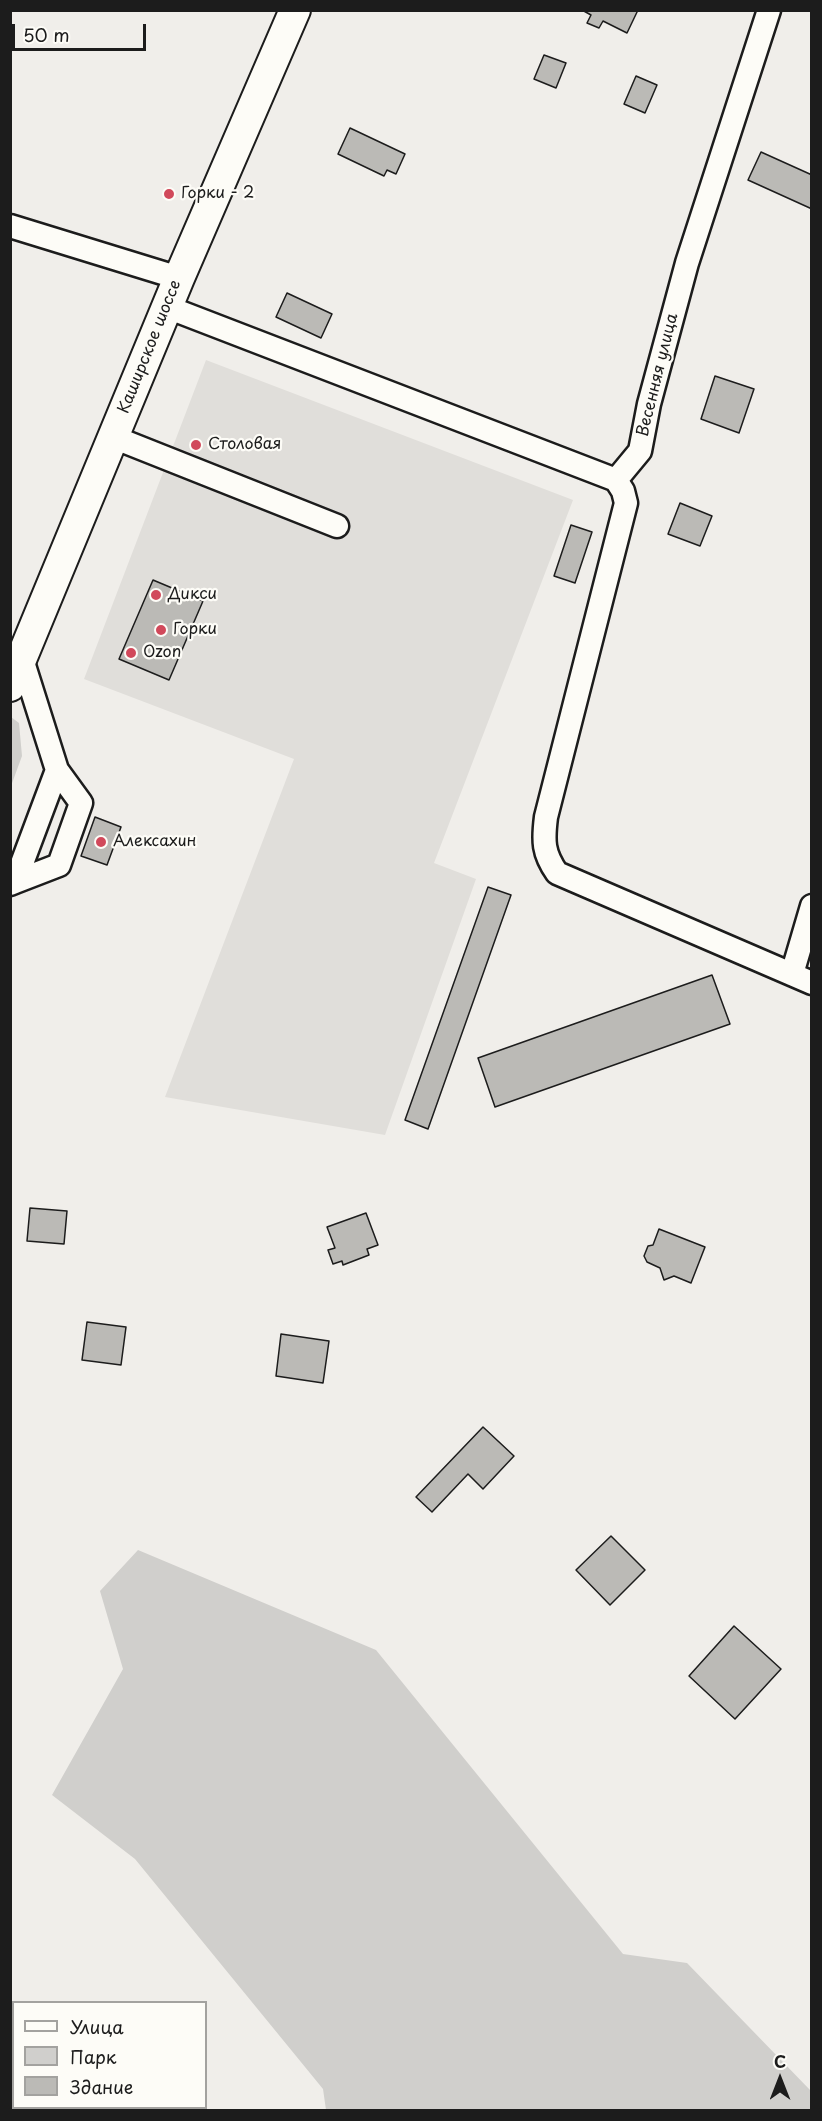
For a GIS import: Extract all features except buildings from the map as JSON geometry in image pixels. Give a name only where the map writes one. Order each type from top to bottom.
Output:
[{"type":"main road","name":"Каширское шоссе","points":[[16,672],[166,308],[295,10]]},
{"type":"street","name":"Весенняя улица","points":[[616,480],[639,451],[649,404],[687,263],[769,10]]},
{"type":"street","points":[[10,226],[179,278]]},
{"type":"street","points":[[166,308],[616,480],[623,491],[626,503],[546,816],[543,840],[548,860],[557,873],[802,979],[812,906]]},
{"type":"street","points":[[113,437],[337,526]]},
{"type":"street","points":[[13,883],[59,865],[81,803],[57,770],[16,672]]},
{"type":"street","points":[[13,883],[57,770]]},
{"type":"shaded area","points":[[206,360],[573,500],[434,863],[476,879],[385,1135],[165,1097],[294,759],[84,679]]},
{"type":"green space","points":[[11,717],[19,723],[22,756],[11,786]]},
{"type":"green space","points":[[138,1550],[376,1650],[623,1954],[687,1963],[811,2091],[811,2110],[326,2110],[323,2089],[135,1859],[52,1795],[123,1669],[100,1591]]},
{"type":"place","name":"Горки - 2","points":[[169,194]]},
{"type":"place","name":"Столовая","points":[[196,445]]},
{"type":"place","name":"Дикси","points":[[156,595]]},
{"type":"place","name":"Горки","points":[[161,630]]},
{"type":"place","name":"Ozon","points":[[131,653]]},
{"type":"place","name":"Алексахин","points":[[101,842]]}]
